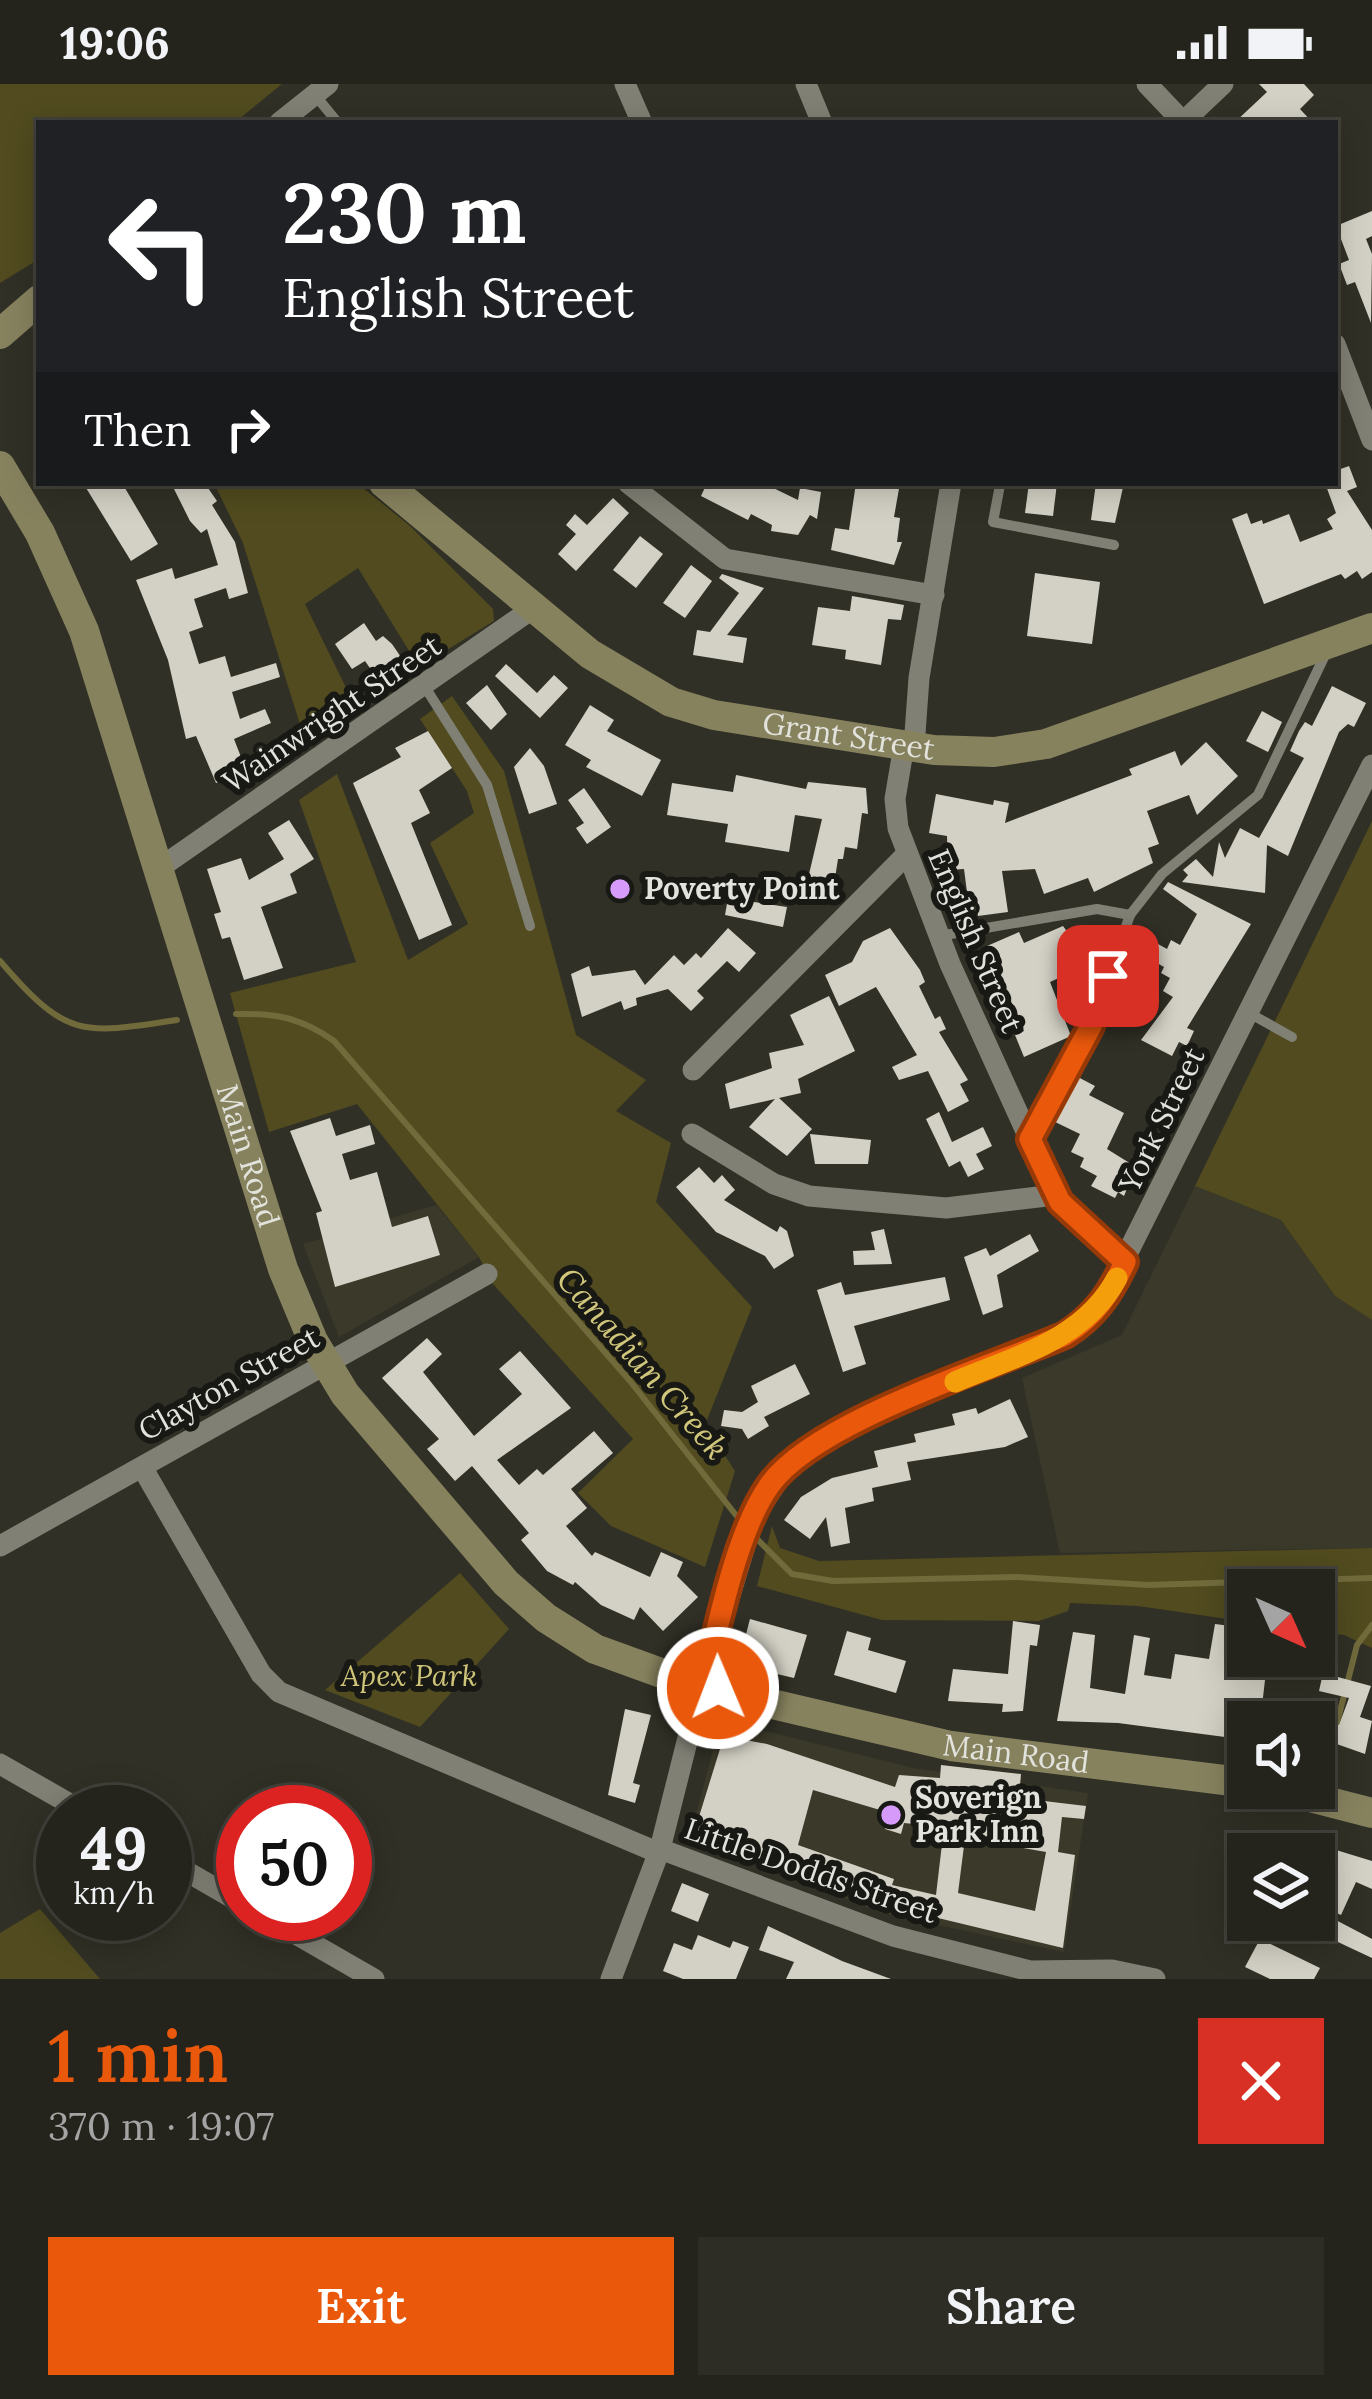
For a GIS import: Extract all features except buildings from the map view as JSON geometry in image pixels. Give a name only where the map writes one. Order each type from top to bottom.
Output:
[{"type":"main road","points":[[0,312],[36,297]]},
{"type":"main road","points":[[0,334],[36,299]]},
{"type":"main road","name":"Main Road","points":[[4,468],[84,631],[284,1269],[327,1365],[387,1449],[527,1603],[595,1649],[702,1686],[920,1741],[1227,1780]]},
{"type":"main road","name":"Grant Street","points":[[388,486],[615,672],[671,702],[714,715],[909,746],[971,752],[1046,744],[1372,628]]},
{"type":"main road","points":[[1335,1803],[1372,1813]]},
{"type":"street","points":[[625,84],[641,120]]},
{"type":"street","points":[[806,84],[821,120]]},
{"type":"street","points":[[1147,84],[1181,120]]},
{"type":"street","points":[[1187,120],[1222,84]]},
{"type":"street","points":[[263,120],[314,87]]},
{"type":"street","points":[[282,120],[314,87]]},
{"type":"street","points":[[1338,352],[1372,440]]},
{"type":"street","points":[[632,486],[724,559],[934,595]]},
{"type":"street","name":"English Street","points":[[952,486],[895,808],[905,856],[1055,1195],[1125,1262]]},
{"type":"street","name":"Wainwright Street","points":[[161,868],[535,608]]},
{"type":"street","name":"York Street","points":[[611,1979],[659,1851],[702,1686],[754,1516],[775,1478],[815,1444],[1080,1326],[1101,1306],[1372,766]]},
{"type":"street","points":[[693,1070],[905,856]]},
{"type":"street","points":[[692,1134],[774,1184],[809,1196],[946,1208],[1055,1195]]},
{"type":"street","name":"Clayton Street","points":[[0,1546],[487,1274]]},
{"type":"street","name":"Little Dodds Street","points":[[142,1467],[261,1674],[278,1692],[659,1851],[874,1930],[1030,1971],[1112,1970],[1155,1979]]},
{"type":"street","points":[[0,1764],[37,1785]]},
{"type":"street","points":[[308,1941],[374,1979]]},
{"type":"lane","points":[[314,87],[336,120]]},
{"type":"lane","points":[[997,486],[993,522],[1114,545]]},
{"type":"lane","points":[[1030,1139],[1097,1011],[1130,915],[1162,874],[1258,795],[1330,644]]},
{"type":"lane","points":[[425,687],[487,785],[530,926]]},
{"type":"lane","points":[[939,936],[1097,910],[1130,915]]},
{"type":"lane","points":[[1249,1013],[1292,1037]]},
{"type":"shaded area","points":[[1195,1186],[1281,1220],[1335,1296],[1372,1320],[1372,1548],[1060,1553],[1022,1378],[1122,1335]]},
{"type":"shaded area","points":[[436,1205],[479,1257],[339,1337],[303,1244]]},
{"type":"shaded area","name":"Soverign Park Inn","points":[[721,1720],[913,1768],[1088,1793],[1064,1952],[882,1913],[690,1837]]},
{"type":"green space","points":[[0,84],[282,84],[238,120],[36,120],[36,261],[0,283]]},
{"type":"green space","points":[[215,486],[361,486],[410,526],[493,609],[494,621],[419,667],[358,568],[305,604],[356,708],[304,737],[243,543]]},
{"type":"green space","points":[[452,696],[504,771],[576,1035],[646,1080],[616,1111],[671,1143],[656,1202],[752,1307],[705,1425],[735,1471],[705,1567],[611,1526],[578,1493],[633,1439],[493,1284],[479,1257],[357,1104],[269,1132],[230,993],[356,962],[299,800],[337,774],[408,960],[468,924],[430,843],[474,813],[467,791],[420,719]]},
{"type":"green space","points":[[1372,821],[1372,1320],[1335,1296],[1281,1220],[1195,1186]]},
{"type":"green space","points":[[772,1526],[780,1548],[819,1561],[1372,1548],[1372,1648],[1335,1634],[1335,1569],[1227,1569],[1227,1619],[1138,1606],[1070,1603],[1068,1611],[1039,1621],[882,1620],[757,1586]]},
{"type":"green space","name":"Apex Park","points":[[460,1573],[509,1629],[420,1727],[325,1690]]},
{"type":"green space","points":[[36,1911],[36,1941],[67,1941],[100,1979],[0,1979],[0,1933]]},
{"type":"waterway","name":"Canadian Creek","points":[[0,961],[42,1005],[77,1025],[118,1028],[177,1020]]},
{"type":"waterway","name":"Canadian Creek","points":[[236,1014],[288,1018],[334,1041],[630,1381],[743,1524]]},
{"type":"waterway","name":"Canadian Creek","points":[[756,1538],[792,1574],[833,1581],[1017,1577],[1148,1585],[1372,1578]]},
{"type":"waterway","points":[[1336,1727],[1357,1645],[1372,1625]]},
{"type":"slow traffic","points":[[955,1382],[1073,1330],[1101,1306],[1117,1278]]},
{"type":"place","name":"Poverty Point","points":[[620,889]]},
{"type":"place","name":"Soverign Park Inn","points":[[891,1815]]},
{"type":"route","points":[[718,1688],[716,1678],[707,1671],[713,1648],[754,1516],[781,1472],[815,1444],[844,1429],[1065,1335],[1106,1299],[1125,1262],[1099,1243],[1060,1202],[1030,1139],[1091,1026],[1108,976]]}]
